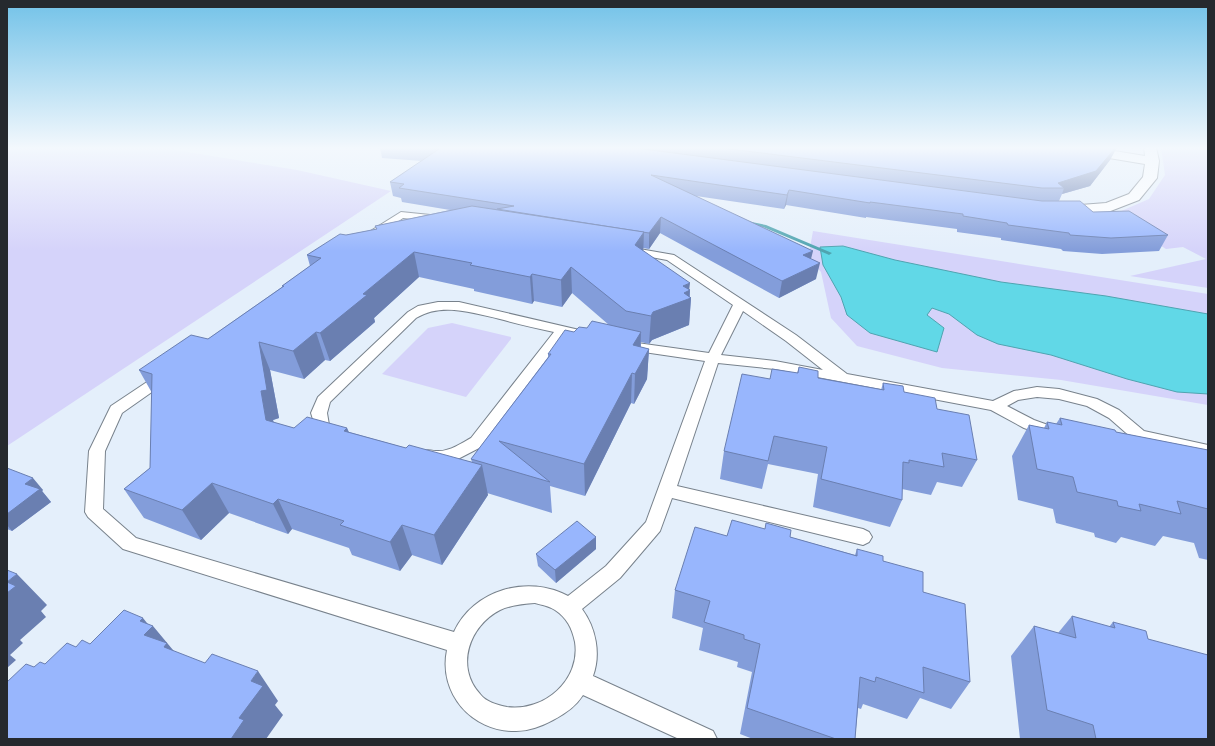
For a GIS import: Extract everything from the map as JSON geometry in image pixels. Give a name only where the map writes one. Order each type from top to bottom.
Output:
[{"type":"street","points":[[1044,209],[1075,210],[1108,207],[1134,197],[1147,182]]},
{"type":"lane","points":[[362,241],[401,215],[451,221]]},
{"type":"lane","points":[[615,248],[670,257],[791,338],[842,378]]},
{"type":"lane","points":[[568,608],[613,572],[654,526],[713,358],[740,304]]},
{"type":"lane","points":[[344,433],[322,428],[319,413],[323,400],[412,315],[422,309],[438,306],[459,306],[599,339]]},
{"type":"lane","points":[[420,453],[435,457],[456,454],[477,442],[562,331]]},
{"type":"lane","points":[[614,342],[644,349],[774,365],[995,406],[1029,424],[1056,434],[1070,437]]},
{"type":"lane","points":[[175,370],[116,410],[97,451],[94,512],[130,544],[459,644]]},
{"type":"lane","points":[[995,406],[1014,396],[1037,392],[1059,394],[1092,402],[1114,414],[1132,438],[1208,450]]},
{"type":"lane","points":[[666,490],[863,536]]},
{"type":"lane","points":[[535,594],[552,598],[568,608],[580,622],[587,641],[587,661],[580,682],[566,699],[548,712],[526,719],[504,719],[484,713],[468,700],[458,682],[455,663],[459,644],[468,626],[481,612],[497,601],[516,595],[535,594]]},
{"type":"lane","points":[[580,682],[706,739]]},
{"type":"shaded area","points":[[7,182],[350,182],[391,191],[7,446]]},
{"type":"shaded area","points":[[1160,182],[1208,182],[1208,288],[1130,276],[1206,259],[1183,247],[1166,249],[1112,215],[1149,199]]},
{"type":"shaded area","points":[[813,231],[1208,294],[1208,405],[1061,380],[942,368],[857,346],[831,318],[821,272],[815,265],[809,253]]},
{"type":"shaded area","points":[[843,246],[895,260],[1001,282],[1106,296],[1208,314],[1208,394],[1177,392],[1127,379],[1051,355],[998,344],[977,335],[949,314],[932,308],[927,315],[944,328],[937,352],[870,333],[847,315],[841,297],[823,265],[820,247]]},
{"type":"shaded area","points":[[452,323],[511,337],[466,397],[382,374],[428,328]]},
{"type":"building","points":[[390,182],[666,182],[813,251],[803,255],[820,263],[782,281],[661,217],[649,233],[497,209],[514,206],[399,188],[404,184]]},
{"type":"building","points":[[697,182],[895,182],[1042,201],[1080,201],[1093,212],[1129,211],[1168,235],[1111,238],[1070,235],[1069,233],[1008,225],[1007,223],[963,216],[963,214],[870,203],[789,190],[787,195]]},
{"type":"building","points":[[993,182],[1062,182],[1058,183],[1064,188],[1042,188]]},
{"type":"building","points":[[472,206],[644,232],[635,245],[690,283],[683,286],[690,290],[684,293],[691,298],[653,312],[651,316],[626,311],[571,267],[561,280],[532,274],[530,277],[470,265],[472,263],[414,252],[363,294],[367,295],[320,333],[316,332],[293,351],[259,342],[267,390],[261,391],[266,420],[294,428],[307,417],[347,428],[344,431],[406,448],[409,445],[482,465],[434,535],[402,525],[390,542],[340,525],[344,521],[278,499],[273,504],[212,483],[182,510],[124,489],[150,468],[152,374],[139,370],[191,335],[208,339],[284,286],[282,286],[321,258],[307,255],[340,234],[346,235],[377,229],[375,226]]},
{"type":"building","points":[[592,321],[641,332],[633,345],[649,349],[635,374],[632,373],[584,464],[499,441],[550,482],[471,459],[551,354],[548,354],[565,330],[574,332],[579,327],[587,328]]},
{"type":"building","points":[[799,367],[818,371],[818,378],[884,390],[883,383],[903,386],[904,392],[935,398],[937,409],[969,415],[977,460],[942,453],[944,467],[909,460],[909,463],[903,462],[902,500],[821,479],[827,447],[774,436],[768,461],[724,451],[742,374],[770,379],[772,369],[798,373]]},
{"type":"building","points":[[1060,418],[1115,430],[1116,432],[1208,450],[1208,509],[1177,501],[1181,514],[1139,504],[1141,511],[1118,506],[1117,501],[1077,492],[1073,477],[1037,469],[1029,425],[1049,429],[1047,422],[1062,425]]},
{"type":"building","points":[[7,468],[33,478],[25,484],[40,489],[7,514]]},
{"type":"building","points":[[732,520],[765,529],[766,523],[791,530],[790,537],[857,556],[857,549],[883,556],[883,561],[923,572],[923,592],[965,604],[970,682],[923,667],[924,693],[876,677],[875,682],[860,677],[855,739],[836,739],[747,708],[760,644],[744,639],[744,635],[704,622],[710,601],[675,590],[695,527],[727,536]]},
{"type":"building","points":[[577,521],[596,537],[555,570],[536,554]]},
{"type":"building","points":[[7,570],[17,574],[7,582]]},
{"type":"building","points":[[7,582],[16,586],[7,593]]},
{"type":"building","points":[[124,610],[143,618],[140,621],[153,626],[144,635],[167,643],[164,647],[205,663],[212,654],[258,671],[251,681],[263,686],[239,718],[244,720],[231,739],[7,739],[7,682],[26,664],[34,667],[40,662],[45,664],[67,643],[76,647],[82,640],[90,644]]},
{"type":"building","points":[[1072,616],[1115,628],[1113,622],[1146,631],[1148,639],[1208,655],[1208,739],[1096,739],[1093,725],[1047,710],[1034,626],[1076,638]]},
{"type":"waterway","points":[[747,223],[764,226],[829,253]]}]
